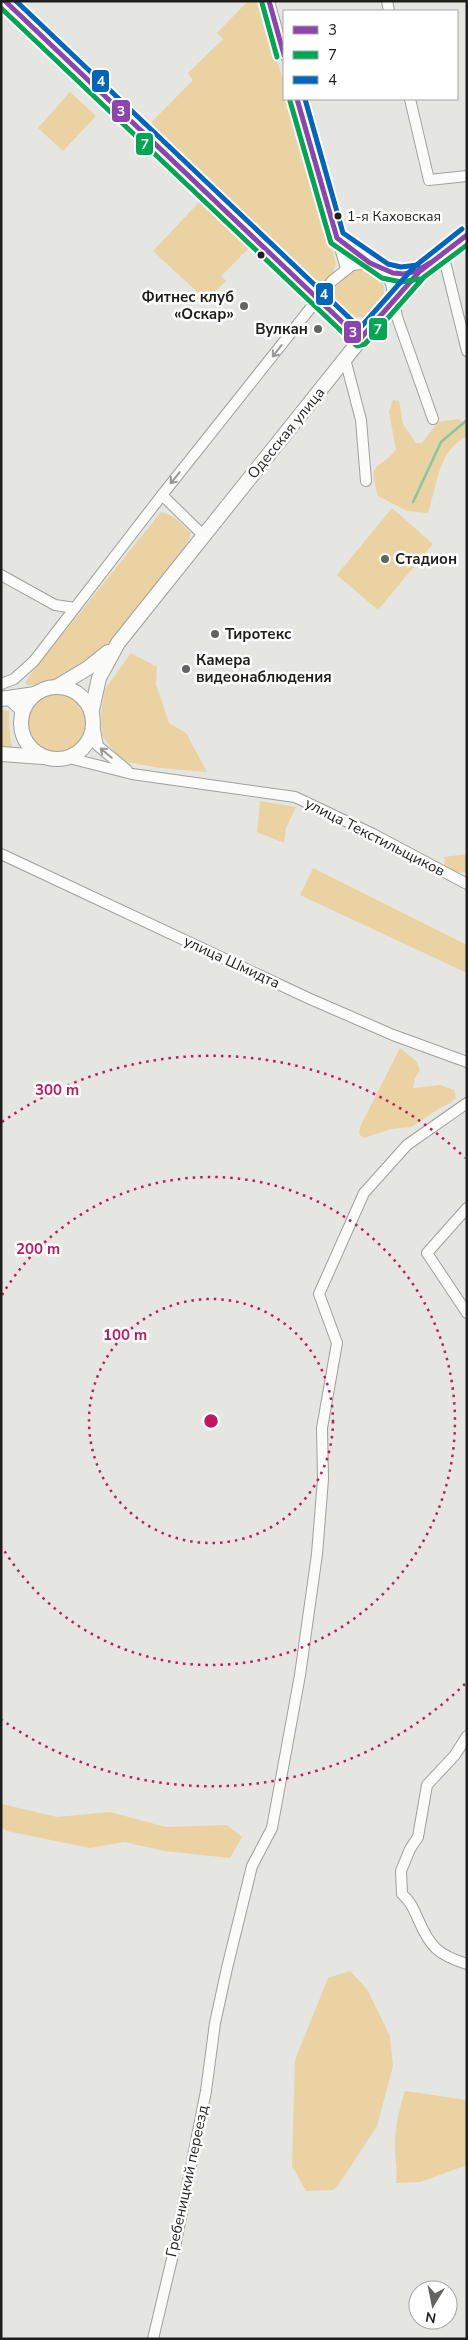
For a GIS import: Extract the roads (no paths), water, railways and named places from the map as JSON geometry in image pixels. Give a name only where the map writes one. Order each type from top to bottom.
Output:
[{"type":"main road","name":"Одесская улица","points":[[118,643],[392,300],[419,272],[467,235]]},
{"type":"main road","points":[[3,696],[34,694],[46,688],[58,686],[88,668],[118,643]]},
{"type":"main road","points":[[92,710],[99,678],[118,643]]},
{"type":"main road","points":[[1,754],[44,757],[56,760],[69,758],[87,745],[94,725],[92,710],[88,702],[75,691],[58,686]]},
{"type":"main road","points":[[34,694],[22,712],[22,734],[27,744],[44,757]]},
{"type":"street","points":[[5,1],[360,340]]},
{"type":"street","points":[[269,1],[283,51]]},
{"type":"street","points":[[297,100],[346,268]]},
{"type":"street","points":[[410,100],[429,180],[467,176]]},
{"type":"street","points":[[337,238],[381,270],[391,283],[392,300],[433,419]]},
{"type":"street","points":[[443,254],[467,350]]},
{"type":"street","points":[[1,684],[14,679],[25,671],[318,299],[346,268],[360,263],[372,263]]},
{"type":"street","points":[[381,270],[401,275],[419,272]]},
{"type":"street","points":[[345,359],[362,420],[366,481]]},
{"type":"street","points":[[162,495],[204,536]]},
{"type":"street","points":[[1,575],[55,605],[75,608]]},
{"type":"street","points":[[3,696],[22,712]]},
{"type":"street","points":[[94,725],[98,746],[132,774]]},
{"type":"street","name":"улица Текстильщиков","points":[[69,758],[132,774],[295,797],[373,834],[467,884]]},
{"type":"street","name":"улица Шмидта","points":[[1,854],[308,998],[394,1035],[467,1062]]},
{"type":"street","name":"Гребеницкий переезд","points":[[153,2339],[176,2242],[206,2091],[215,2023],[252,1866],[272,1828],[301,1666],[317,1554],[324,1479],[322,1428],[337,1343],[319,1294],[364,1193],[407,1146],[467,1103]]},
{"type":"street","points":[[467,1208],[427,1253],[467,1313]]},
{"type":"street","points":[[467,1736],[455,1755],[428,1785],[418,1837],[410,1849],[401,1871],[402,1894],[412,1902],[429,1943],[446,1957],[467,1964]]},
{"type":"waterway","points":[[413,502],[441,442],[467,420]]},
{"type":"place","name":"1-я Каховская","points":[[338,216]]},
{"type":"place","name":"Фитнес клуб «Оскар»","points":[[244,306]]},
{"type":"place","name":"Вулкан","points":[[318,329]]},
{"type":"place","name":"Стадион","points":[[385,559]]},
{"type":"place","name":"Тиротекс","points":[[215,634]]},
{"type":"place","name":"Камера видеонаблюдения","points":[[186,669]]}]
